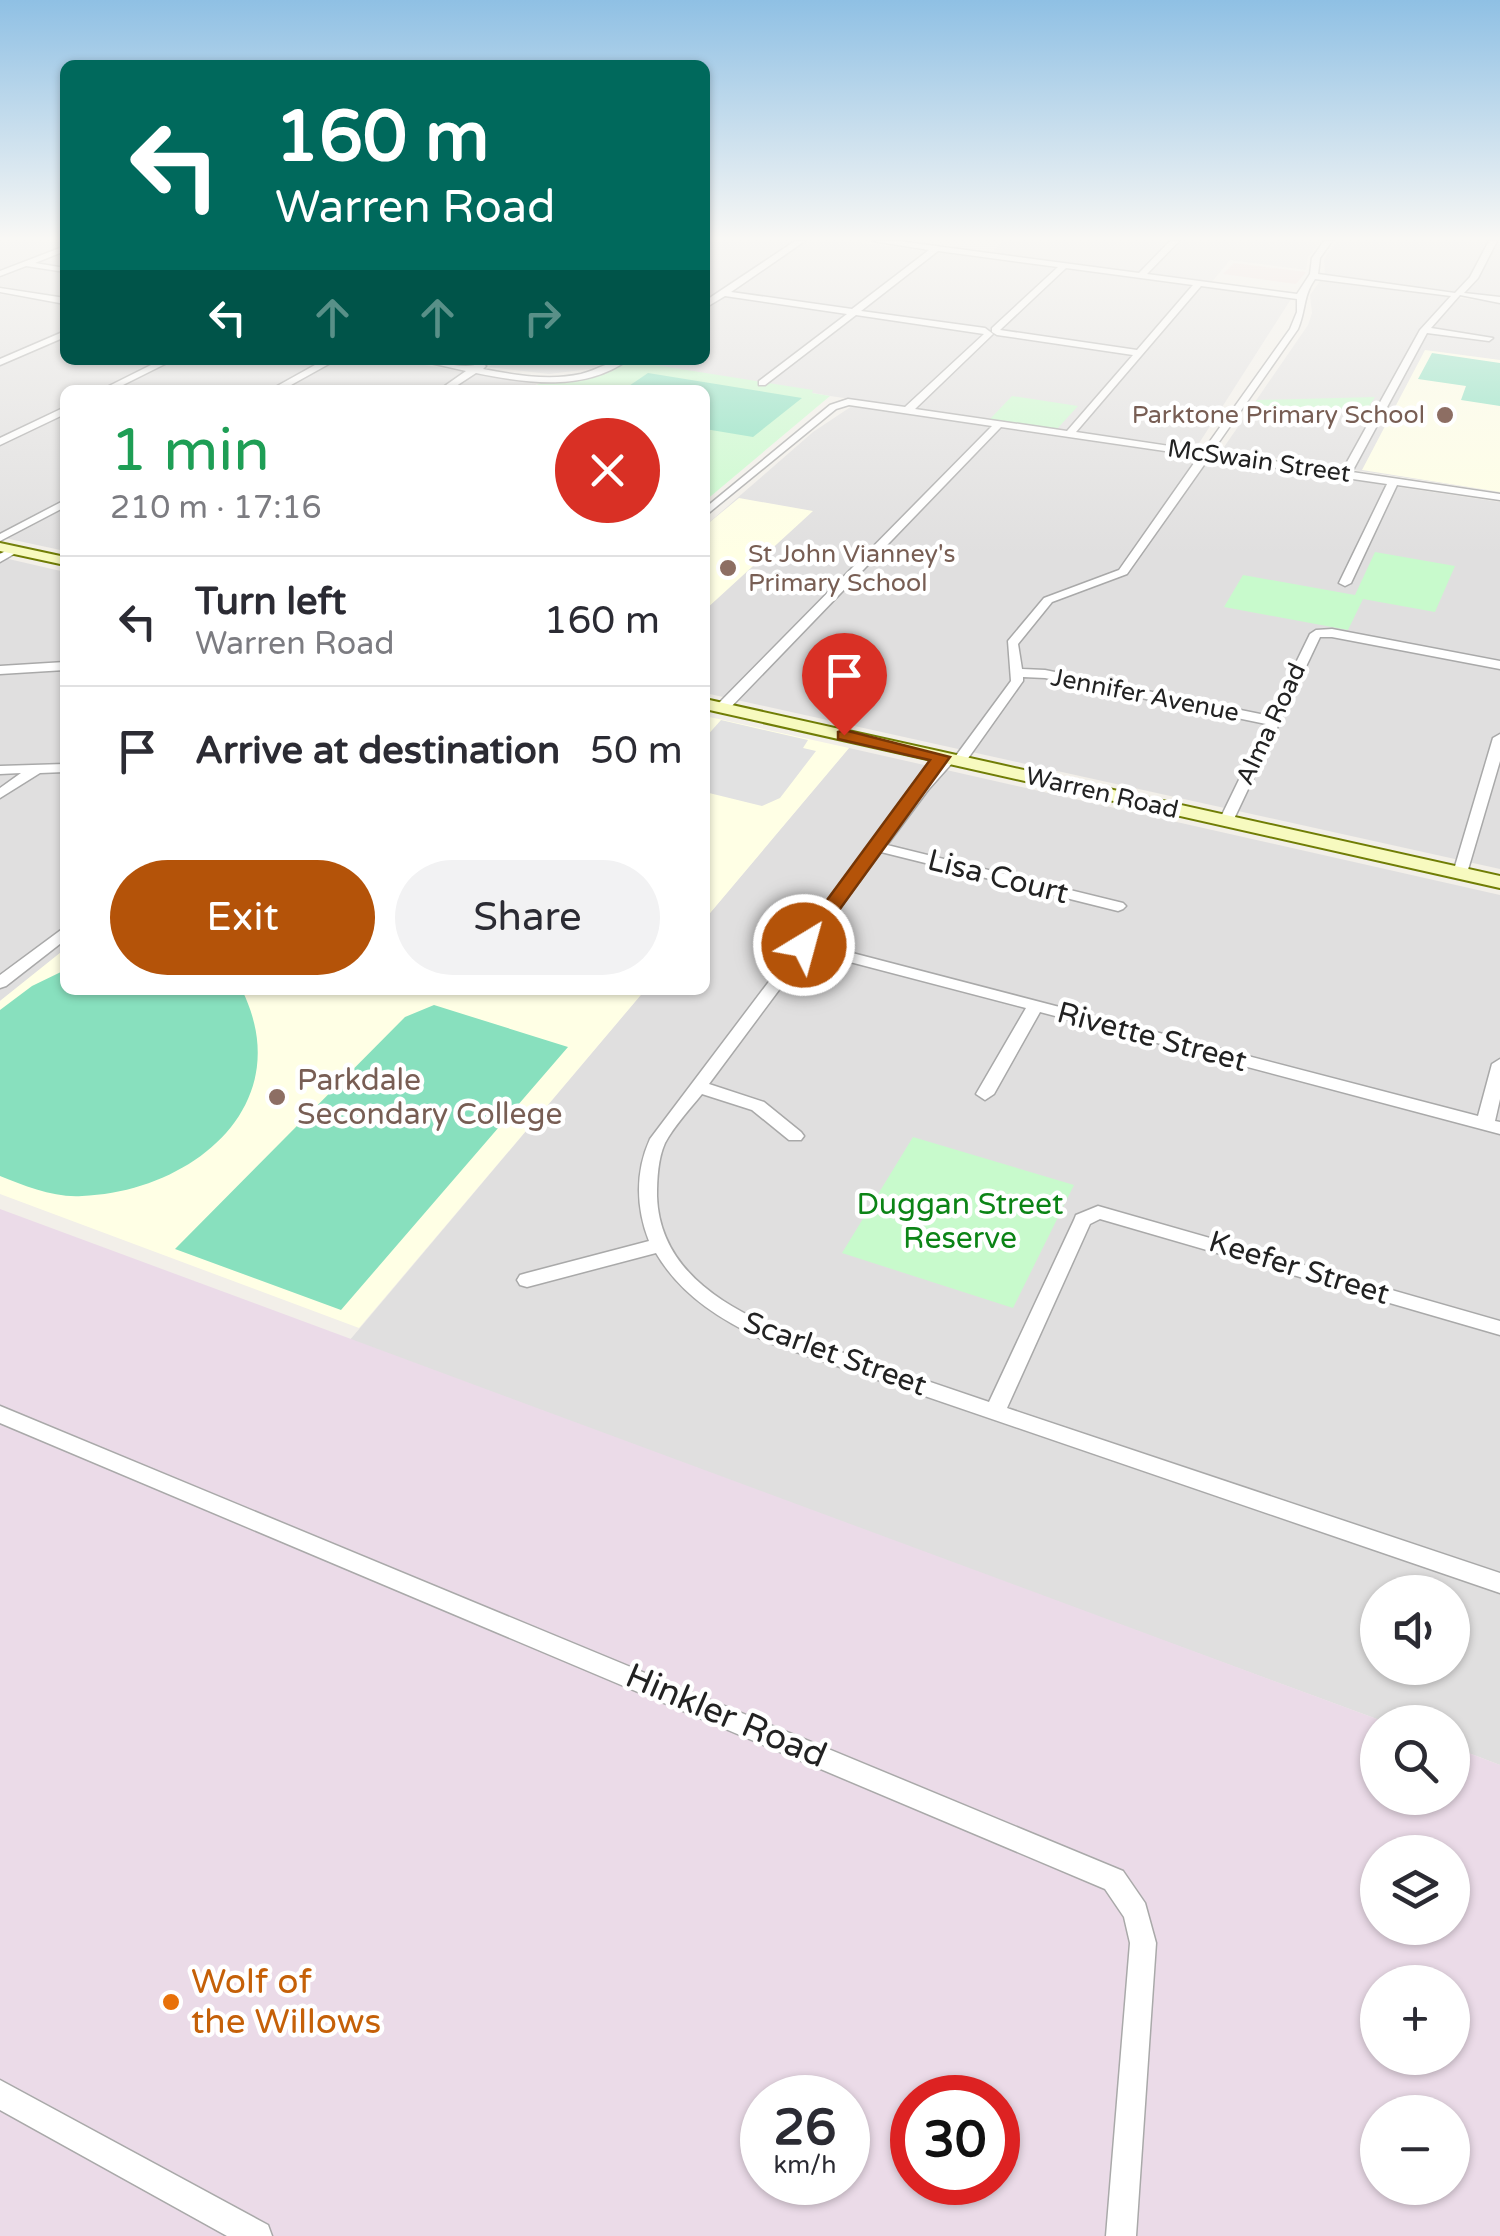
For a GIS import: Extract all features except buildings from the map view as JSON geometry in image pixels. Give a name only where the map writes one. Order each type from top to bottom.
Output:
[{"type":"street","points":[[0,362],[39,345]]},
{"type":"street","points":[[762,383],[811,345]]},
{"type":"street","points":[[906,411],[977,345]]},
{"type":"street","points":[[1084,345],[1137,353]]},
{"type":"street","points":[[1068,436],[1144,345]]},
{"type":"street","points":[[1018,673],[1010,647],[1041,606],[1051,598],[1121,574],[1282,345]]},
{"type":"street","points":[[1346,473],[1416,345]]},
{"type":"street","points":[[116,385],[158,365]]},
{"type":"street","points":[[284,385],[322,365]]},
{"type":"street","points":[[452,385],[480,365],[528,378],[570,378],[615,365]]},
{"type":"street","name":"McSwain Street","points":[[710,510],[839,403],[1500,497]]},
{"type":"street","points":[[0,442],[60,412]]},
{"type":"street","points":[[714,706],[998,425]]},
{"type":"street","points":[[1346,583],[1394,480]]},
{"type":"street","points":[[0,538],[60,506]]},
{"type":"street","points":[[0,558],[7,549],[60,561]]},
{"type":"street","name":"Alma Road","points":[[1226,820],[1312,638],[1321,632],[1500,665]]},
{"type":"street","points":[[0,670],[60,666]]},
{"type":"street","name":"Jennifer Avenue","points":[[1018,673],[1045,674],[1273,720]]},
{"type":"street","name":"Scarlet Street","points":[[1018,673],[1014,685],[923,787],[656,1143],[647,1173],[648,1208],[660,1245],[686,1282],[742,1322],[1500,1583]]},
{"type":"street","name":"Warren Road","points":[[714,706],[1500,882]]},
{"type":"street","points":[[1460,873],[1500,738]]},
{"type":"street","points":[[0,794],[38,768]]},
{"type":"street","points":[[0,770],[60,768]]},
{"type":"street","name":"Lisa Court","points":[[878,848],[1118,906]]},
{"type":"street","points":[[0,982],[60,936]]},
{"type":"street","name":"Rivette Street","points":[[804,945],[1492,1126]]},
{"type":"street","points":[[984,1094],[1034,1006]]},
{"type":"street","points":[[1492,1126],[1500,1064]]},
{"type":"street","points":[[696,1086],[758,1106],[795,1136]]},
{"type":"street","name":"Keefer Street","points":[[995,1411],[1083,1220],[1098,1212],[1500,1328]]},
{"type":"street","points":[[528,1280],[660,1245]]},
{"type":"street","name":"Hinkler Road","points":[[0,1414],[1114,1880],[1136,1912],[1143,1943],[1122,2236]]},
{"type":"street","points":[[0,2094],[257,2236]]},
{"type":"shaded area","points":[[0,345],[60,345],[60,365],[425,365],[537,384],[60,385],[60,550],[0,537]]},
{"type":"shaded area","points":[[710,345],[1261,345],[1196,448],[830,396],[654,365],[710,365]]},
{"type":"shaded area","points":[[1294,345],[1500,345],[1500,492],[1222,450]]},
{"type":"shaded area","name":"Parktone Primary School","points":[[1425,350],[1500,360],[1500,492],[1362,470]]},
{"type":"shaded area","points":[[491,365],[599,365],[549,374],[488,367]]},
{"type":"shaded area","points":[[852,406],[1500,502],[1500,869],[710,694],[710,522],[813,432]]},
{"type":"shaded area","name":"St John Vianney's Primary School","points":[[739,498],[813,511],[710,605],[710,522]]},
{"type":"shaded area","points":[[0,557],[60,571],[60,953],[0,1001]]},
{"type":"shaded area","points":[[710,717],[849,748],[710,913]]},
{"type":"shaded area","points":[[721,720],[808,740],[803,748],[816,751],[780,798],[762,806],[710,793],[710,732]]},
{"type":"shaded area","points":[[849,748],[1500,895],[1500,1765],[1470,1754],[1470,1705],[1360,1705],[1360,1713],[349,1341],[641,995],[710,995],[710,913]]},
{"type":"shaded area","name":"Parkdale Secondary College","points":[[60,953],[60,995],[641,995],[359,1328],[0,1194],[0,1001]]},
{"type":"shaded area","points":[[0,1209],[1360,1713],[1360,1815],[1470,1815],[1470,1754],[1500,1765],[1500,2236],[0,2236]]},
{"type":"green space","points":[[1432,353],[1500,363],[1500,406],[1461,400],[1466,386],[1418,379]]},
{"type":"green space","points":[[655,365],[830,396],[710,497],[710,385],[536,385],[616,368]]},
{"type":"green space","points":[[648,373],[802,398],[753,437],[710,430],[710,385],[630,385]]},
{"type":"green space","points":[[1012,396],[1078,406],[1057,429],[990,419]]},
{"type":"green space","points":[[1375,397],[1368,408],[1249,411],[1257,400]]},
{"type":"green space","points":[[1375,552],[1455,566],[1435,612],[1363,599],[1348,630],[1224,607],[1243,575],[1355,595]]},
{"type":"green space","points":[[60,972],[60,995],[244,995],[256,1032],[256,1071],[245,1105],[224,1135],[196,1160],[123,1191],[71,1196],[0,1176],[0,1010],[32,986]]},
{"type":"green space","points":[[434,1005],[568,1047],[341,1310],[175,1249],[405,1017]]},
{"type":"green space","name":"Duggan Street Reserve","points":[[913,1137],[1074,1185],[1013,1308],[842,1253]]},
{"type":"place","name":"Parktone Primary School","points":[[1445,415]]},
{"type":"place","name":"St John Vianney's Primary School","points":[[728,568]]},
{"type":"place","name":"Parkdale Secondary College","points":[[277,1097]]},
{"type":"place","name":"Wolf of the Willows","points":[[171,2002]]},
{"type":"route","points":[[804,945],[923,787],[941,757],[844,735]]}]
